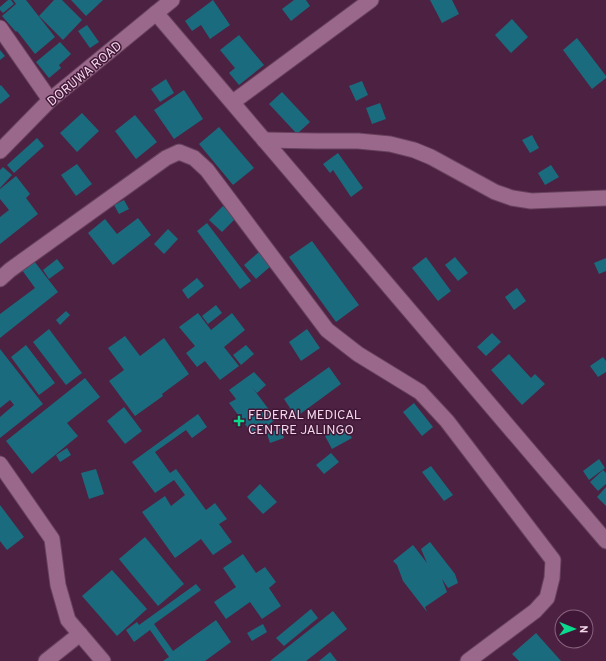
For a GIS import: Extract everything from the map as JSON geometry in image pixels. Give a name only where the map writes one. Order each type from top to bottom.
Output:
[{"type":"street","name":"DORUWA ROAD","points":[[0,151],[50,100],[172,0]]},
{"type":"street","points":[[233,102],[371,0]]},
{"type":"street","points":[[156,13],[606,542]]},
{"type":"street","points":[[0,28],[50,100]]},
{"type":"street","points":[[264,140],[358,141],[390,144],[414,150],[430,157],[496,192],[512,198],[531,201],[606,198]]},
{"type":"street","points":[[0,279],[166,158],[179,152],[194,158],[207,170],[327,330],[358,354],[420,392],[447,421],[553,560],[552,578],[547,598],[535,611],[468,661]]},
{"type":"street","points":[[0,464],[52,539],[60,592],[68,620],[103,661]]},
{"type":"street","points":[[46,661],[80,634]]},
{"type":"building","points":[[8,0],[11,0],[14,4],[3,13],[0,10],[0,7]]},
{"type":"building","points":[[13,0],[26,0],[55,37],[35,54],[17,31],[16,32],[2,16],[16,4]]},
{"type":"building","points":[[54,0],[62,0],[82,20],[63,40],[39,16]]},
{"type":"building","points":[[71,0],[103,0],[86,16]]},
{"type":"building","points":[[213,0],[230,25],[210,39],[201,25],[192,31],[185,21]]},
{"type":"building","points":[[294,0],[306,0],[310,6],[291,21],[282,9]]},
{"type":"building","points":[[430,0],[452,0],[459,14],[442,23]]},
{"type":"building","points":[[512,19],[528,37],[511,53],[495,35]]},
{"type":"building","points":[[87,25],[99,42],[90,48],[78,31]]},
{"type":"building","points":[[239,35],[264,65],[239,85],[229,73],[235,68],[220,50]]},
{"type":"building","points":[[577,38],[606,76],[606,78],[592,89],[563,50]]},
{"type":"building","points":[[60,42],[71,54],[59,65],[61,68],[49,78],[36,62]]},
{"type":"building","points":[[0,50],[5,56],[0,60]]},
{"type":"building","points":[[166,79],[174,93],[160,102],[151,89]]},
{"type":"building","points":[[362,81],[368,95],[356,101],[349,86]]},
{"type":"building","points":[[1,85],[10,96],[0,104],[0,86]]},
{"type":"building","points":[[184,90],[203,119],[174,139],[154,110]]},
{"type":"building","points":[[282,92],[310,122],[297,134],[269,104]]},
{"type":"building","points":[[380,103],[386,119],[372,124],[366,108]]},
{"type":"building","points":[[82,113],[99,131],[77,152],[60,133]]},
{"type":"building","points":[[135,115],[157,142],[136,159],[115,131]]},
{"type":"building","points":[[219,127],[254,168],[233,185],[199,144]]},
{"type":"building","points":[[532,135],[539,148],[530,153],[522,140]]},
{"type":"building","points":[[37,138],[44,146],[14,173],[7,165]]},
{"type":"building","points":[[338,153],[363,188],[351,197],[333,170],[330,173],[323,164]]},
{"type":"building","points":[[77,164],[92,184],[76,196],[61,175]]},
{"type":"building","points":[[551,165],[559,177],[545,185],[538,173]]},
{"type":"building","points":[[3,167],[12,175],[0,188],[0,170]]},
{"type":"building","points":[[16,176],[30,194],[26,198],[38,214],[0,244],[0,217],[9,210],[0,199],[0,189]]},
{"type":"building","points":[[124,200],[129,209],[119,214],[114,205]]},
{"type":"building","points":[[223,206],[236,218],[222,232],[209,220]]},
{"type":"building","points":[[138,218],[151,235],[113,265],[88,233],[105,219],[117,234]]},
{"type":"building","points":[[207,223],[251,281],[240,289],[197,231]]},
{"type":"building","points":[[168,229],[178,239],[164,254],[154,244]]},
{"type":"building","points":[[312,241],[359,305],[336,322],[289,257]]},
{"type":"building","points":[[260,251],[272,265],[256,279],[244,265]]},
{"type":"building","points":[[426,257],[451,291],[438,301],[412,268]]},
{"type":"building","points":[[455,257],[468,273],[458,281],[445,265]]},
{"type":"building","points":[[606,258],[606,271],[599,274],[594,263]]},
{"type":"building","points":[[57,259],[64,268],[49,279],[43,270]]},
{"type":"building","points":[[34,261],[58,292],[0,338],[0,314],[35,288],[22,270]]},
{"type":"building","points":[[197,278],[204,286],[188,299],[182,290]]},
{"type":"building","points":[[517,288],[526,301],[514,310],[505,297]]},
{"type":"building","points":[[216,305],[222,313],[208,324],[202,316]]},
{"type":"building","points":[[66,311],[70,315],[60,325],[56,320]]},
{"type":"building","points":[[198,313],[211,330],[232,313],[245,330],[224,347],[239,366],[220,380],[205,361],[197,367],[186,353],[195,346],[179,327]]},
{"type":"building","points":[[49,329],[82,373],[66,385],[33,342]]},
{"type":"building","points":[[307,329],[320,348],[301,361],[289,342]]},
{"type":"building","points":[[492,333],[501,342],[486,356],[477,347]]},
{"type":"building","points":[[125,336],[140,356],[164,338],[189,374],[162,394],[163,396],[135,416],[109,381],[124,370],[108,348]]},
{"type":"building","points":[[26,345],[55,383],[39,395],[11,357]]},
{"type":"building","points":[[246,345],[254,354],[241,365],[233,355]]},
{"type":"building","points":[[0,349],[43,404],[0,438],[0,417],[14,405],[10,400],[0,408]]},
{"type":"building","points":[[509,354],[531,378],[535,374],[545,384],[522,405],[491,370]]},
{"type":"building","points":[[603,357],[606,361],[606,372],[598,377],[590,366]]},
{"type":"building","points":[[329,367],[341,384],[296,417],[284,399]]},
{"type":"building","points":[[254,372],[266,385],[257,393],[252,387],[276,419],[254,436],[229,403],[236,399],[229,390]]},
{"type":"building","points":[[85,378],[100,397],[67,423],[78,436],[32,474],[6,441]]},
{"type":"building","points":[[414,403],[433,427],[422,436],[403,412]]},
{"type":"building","points":[[124,407],[142,431],[125,444],[107,421]]},
{"type":"building","points":[[198,414],[207,427],[192,438],[186,430],[155,452],[170,473],[176,469],[206,510],[215,503],[227,519],[219,524],[232,542],[213,555],[201,539],[175,558],[142,512],[165,496],[171,506],[185,495],[174,480],[155,493],[132,462]]},
{"type":"building","points":[[344,425],[352,438],[332,449],[325,436]]},
{"type":"building","points":[[281,428],[284,438],[270,443],[267,434]]},
{"type":"building","points":[[67,448],[71,455],[60,462],[56,455]]},
{"type":"building","points":[[331,453],[339,462],[324,474],[316,465]]},
{"type":"building","points":[[599,459],[605,468],[589,480],[583,471]]},
{"type":"building","points":[[431,466],[453,495],[444,501],[422,472]]},
{"type":"building","points":[[96,469],[104,494],[89,499],[81,473]]},
{"type":"building","points":[[603,470],[606,473],[606,484],[598,491],[590,482]]},
{"type":"building","points":[[260,484],[277,502],[263,514],[247,497]]},
{"type":"building","points":[[606,487],[606,506],[597,497]]},
{"type":"building","points":[[0,505],[24,537],[7,550],[0,541]]},
{"type":"building","points":[[145,537],[184,584],[158,606],[119,559]]},
{"type":"building","points":[[430,542],[455,574],[458,583],[448,588],[442,579],[447,592],[425,607],[427,612],[403,581],[397,565],[393,561],[413,545],[427,563],[421,549]]},
{"type":"building","points":[[243,554],[256,573],[265,567],[276,582],[269,588],[281,606],[262,619],[250,602],[226,619],[214,602],[236,587],[223,568]]},
{"type":"building","points":[[112,570],[147,609],[117,636],[82,596]]},
{"type":"building","points":[[196,584],[201,590],[154,624],[173,651],[216,620],[231,642],[205,661],[163,661],[169,657],[150,630],[134,642],[126,630],[137,622],[139,625]]},
{"type":"building","points":[[311,609],[318,618],[284,646],[276,638]]},
{"type":"building","points":[[333,611],[347,629],[306,661],[270,661]]},
{"type":"building","points":[[263,624],[267,632],[252,641],[247,633]]},
{"type":"building","points":[[536,633],[561,661],[519,661],[512,654]]},
{"type":"building","points":[[330,652],[337,661],[319,661]]},
{"type":"place","name":"FEDERAL MEDICAL CENTRE JALINGO","points":[[239,421]]}]
